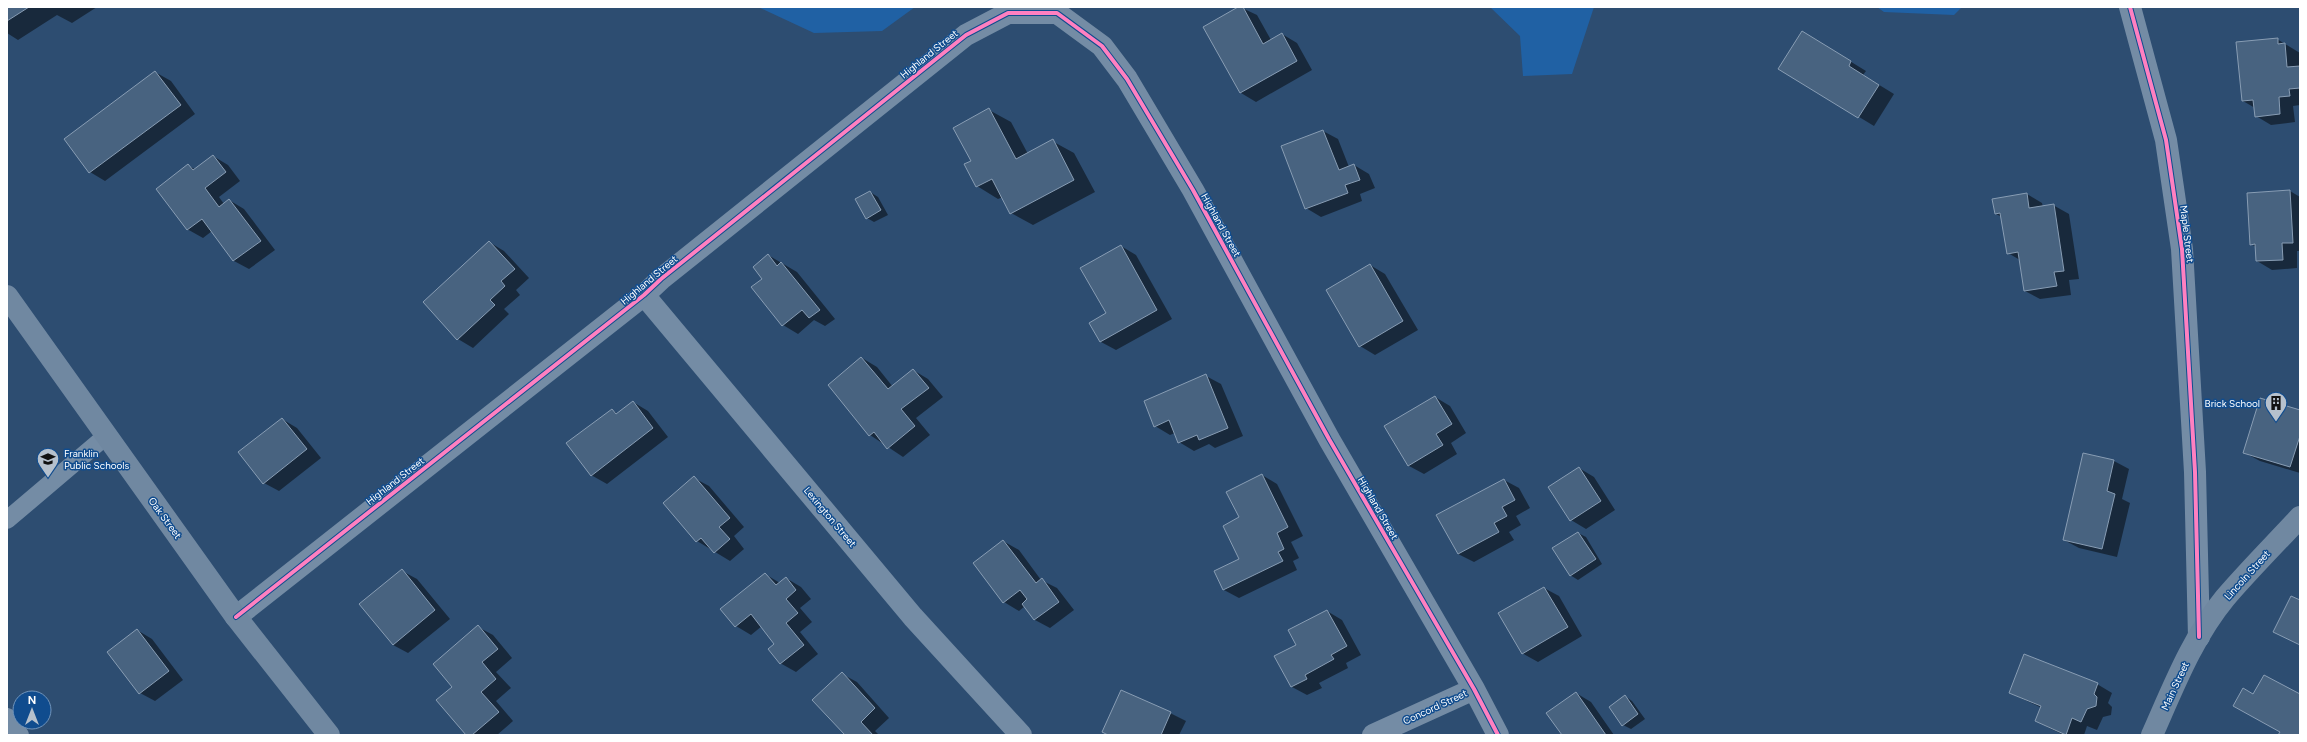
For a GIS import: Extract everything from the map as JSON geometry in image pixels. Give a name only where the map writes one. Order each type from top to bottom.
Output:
[{"type":"main road","name":"Oak Street","points":[[7,296],[236,616],[329,735]]},
{"type":"main road","name":"Lincoln Street","points":[[2199,637],[2225,599],[2299,520]]},
{"type":"main road","name":"Main Street","points":[[2152,735],[2199,637]]},
{"type":"street","name":"Maple Street","points":[[2130,7],[2166,140],[2182,249],[2195,472],[2199,637]]},
{"type":"street","name":"Highland Street","points":[[236,616],[644,295],[661,278],[966,35],[1008,13],[1057,13],[1102,46],[1127,79],[1193,190],[1329,439],[1474,688],[1498,735]]},
{"type":"street","name":"Lexington Street","points":[[644,295],[913,616],[1020,735]]},
{"type":"street","name":"Concord Street","points":[[1374,735],[1474,688]]},
{"type":"lane","points":[[7,520],[106,436]]},
{"type":"lane","points":[[7,717],[20,735]]},
{"type":"shaded area","points":[[758,7],[915,7],[882,31],[814,33]]},
{"type":"shaded area","points":[[1490,7],[1594,7],[1572,74],[1523,76],[1520,36]]},
{"type":"shaded area","points":[[1877,7],[1962,7],[1954,15],[1884,12]]},
{"type":"building","points":[[7,7],[29,7],[7,21]]},
{"type":"building","points":[[1238,7],[1243,7],[1263,44],[1282,33],[1297,61],[1240,93],[1203,27]]},
{"type":"building","points":[[1802,31],[1851,61],[1849,66],[1879,85],[1858,118],[1778,69]]},
{"type":"building","points":[[2278,38],[2278,44],[2285,43],[2287,67],[2300,66],[2300,88],[2289,89],[2290,96],[2279,97],[2280,114],[2255,117],[2253,100],[2242,101],[2236,42]]},
{"type":"building","points":[[155,71],[181,105],[89,173],[64,139]]},
{"type":"building","points":[[989,108],[1016,159],[1053,139],[1074,180],[1010,214],[992,179],[976,187],[964,164],[971,161],[953,128]]},
{"type":"building","points":[[1323,130],[1339,170],[1354,164],[1360,180],[1345,185],[1348,193],[1305,209],[1281,146]]},
{"type":"building","points":[[213,155],[226,172],[205,188],[219,207],[229,199],[261,241],[233,261],[202,219],[187,230],[156,189],[188,164],[193,170]]},
{"type":"building","points":[[2290,190],[2293,243],[2282,243],[2283,260],[2256,261],[2255,244],[2250,245],[2247,193]]},
{"type":"building","points":[[870,191],[881,210],[866,219],[855,199]]},
{"type":"building","points":[[2027,193],[2029,208],[2054,204],[2064,271],[2054,272],[2057,286],[2024,291],[2018,252],[2007,254],[2000,213],[1995,214],[1992,199]]},
{"type":"building","points":[[489,241],[515,269],[501,281],[505,286],[490,300],[495,305],[457,340],[423,302]]},
{"type":"building","points":[[1121,245],[1157,310],[1100,342],[1089,323],[1106,313],[1080,268]]},
{"type":"building","points":[[768,254],[777,266],[781,262],[820,310],[809,318],[802,310],[782,326],[751,287],[762,279],[753,267]]},
{"type":"building","points":[[1370,264],[1403,321],[1359,347],[1326,290]]},
{"type":"building","points":[[861,357],[888,389],[913,369],[929,388],[901,409],[915,426],[887,449],[874,432],[869,436],[828,385]]},
{"type":"building","points":[[1206,374],[1228,428],[1199,440],[1197,435],[1178,443],[1169,420],[1154,427],[1144,401]]},
{"type":"building","points":[[1435,396],[1452,424],[1436,434],[1443,445],[1408,466],[1384,426]]},
{"type":"building","name":"Brick School","points":[[2260,398],[2300,410],[2300,436],[2290,467],[2243,453]]},
{"type":"building","points":[[633,401],[653,428],[591,476],[566,443],[612,409],[616,414]]},
{"type":"building","points":[[282,418],[307,449],[263,484],[238,452]]},
{"type":"building","points":[[2083,453],[2114,460],[2107,491],[2115,494],[2102,549],[2063,540]]},
{"type":"building","points":[[1579,467],[1601,501],[1570,521],[1548,487]]},
{"type":"building","points":[[1262,474],[1288,527],[1277,533],[1284,549],[1278,552],[1283,561],[1223,590],[1214,571],[1239,559],[1223,526],[1239,517],[1226,492]]},
{"type":"building","points":[[694,476],[730,518],[719,527],[730,539],[714,553],[701,538],[696,542],[663,503]]},
{"type":"building","points":[[1504,479],[1515,500],[1502,507],[1507,516],[1494,523],[1499,532],[1458,554],[1436,515]]},
{"type":"building","points":[[1578,532],[1596,559],[1570,576],[1552,548]]},
{"type":"building","points":[[1003,540],[1036,583],[1042,578],[1059,602],[1034,620],[1022,604],[1027,599],[1020,590],[1003,603],[973,563]]},
{"type":"building","points":[[402,569],[435,610],[393,645],[359,604]]},
{"type":"building","points":[[765,573],[776,585],[786,577],[796,590],[786,599],[798,613],[786,623],[804,645],[780,664],[768,649],[774,644],[751,614],[735,627],[720,609]]},
{"type":"building","points":[[1544,587],[1568,627],[1522,654],[1498,613]]},
{"type":"building","points":[[2291,596],[2300,600],[2300,645],[2273,632]]},
{"type":"building","points":[[1327,610],[1347,646],[1331,655],[1334,659],[1305,675],[1307,679],[1291,687],[1274,656],[1296,645],[1288,630]]},
{"type":"building","points":[[478,625],[498,649],[482,662],[496,679],[481,692],[499,712],[472,735],[466,735],[436,700],[452,687],[433,664]]},
{"type":"building","points":[[137,629],[169,671],[139,694],[107,652]]},
{"type":"building","points":[[2024,654],[2098,683],[2094,694],[2097,697],[2096,706],[2087,709],[2081,722],[2072,718],[2066,735],[2035,721],[2041,706],[2009,693]]},
{"type":"building","points":[[842,672],[875,708],[861,722],[873,735],[845,735],[812,700]]},
{"type":"building","points":[[2264,675],[2300,694],[2300,735],[2278,735],[2280,732],[2233,706],[2243,688],[2253,694]]},
{"type":"building","points":[[1121,690],[1171,712],[1161,735],[1108,735],[1102,732]]},
{"type":"building","points":[[1576,692],[1606,735],[1562,735],[1546,713]]},
{"type":"building","points":[[1625,695],[1638,714],[1622,726],[1609,707]]},
{"type":"cycle path","points":[[2130,7],[2166,140],[2182,249],[2195,472],[2199,637]]},
{"type":"cycle path","points":[[236,617],[644,295],[661,279],[966,35],[1008,13],[1057,13],[1102,46],[1127,79],[1193,190],[1329,439],[1474,689],[1498,735]]},
{"type":"place","name":"Brick School","points":[[2276,422]]},
{"type":"place","name":"Franklin Public Schools","points":[[48,478]]}]
